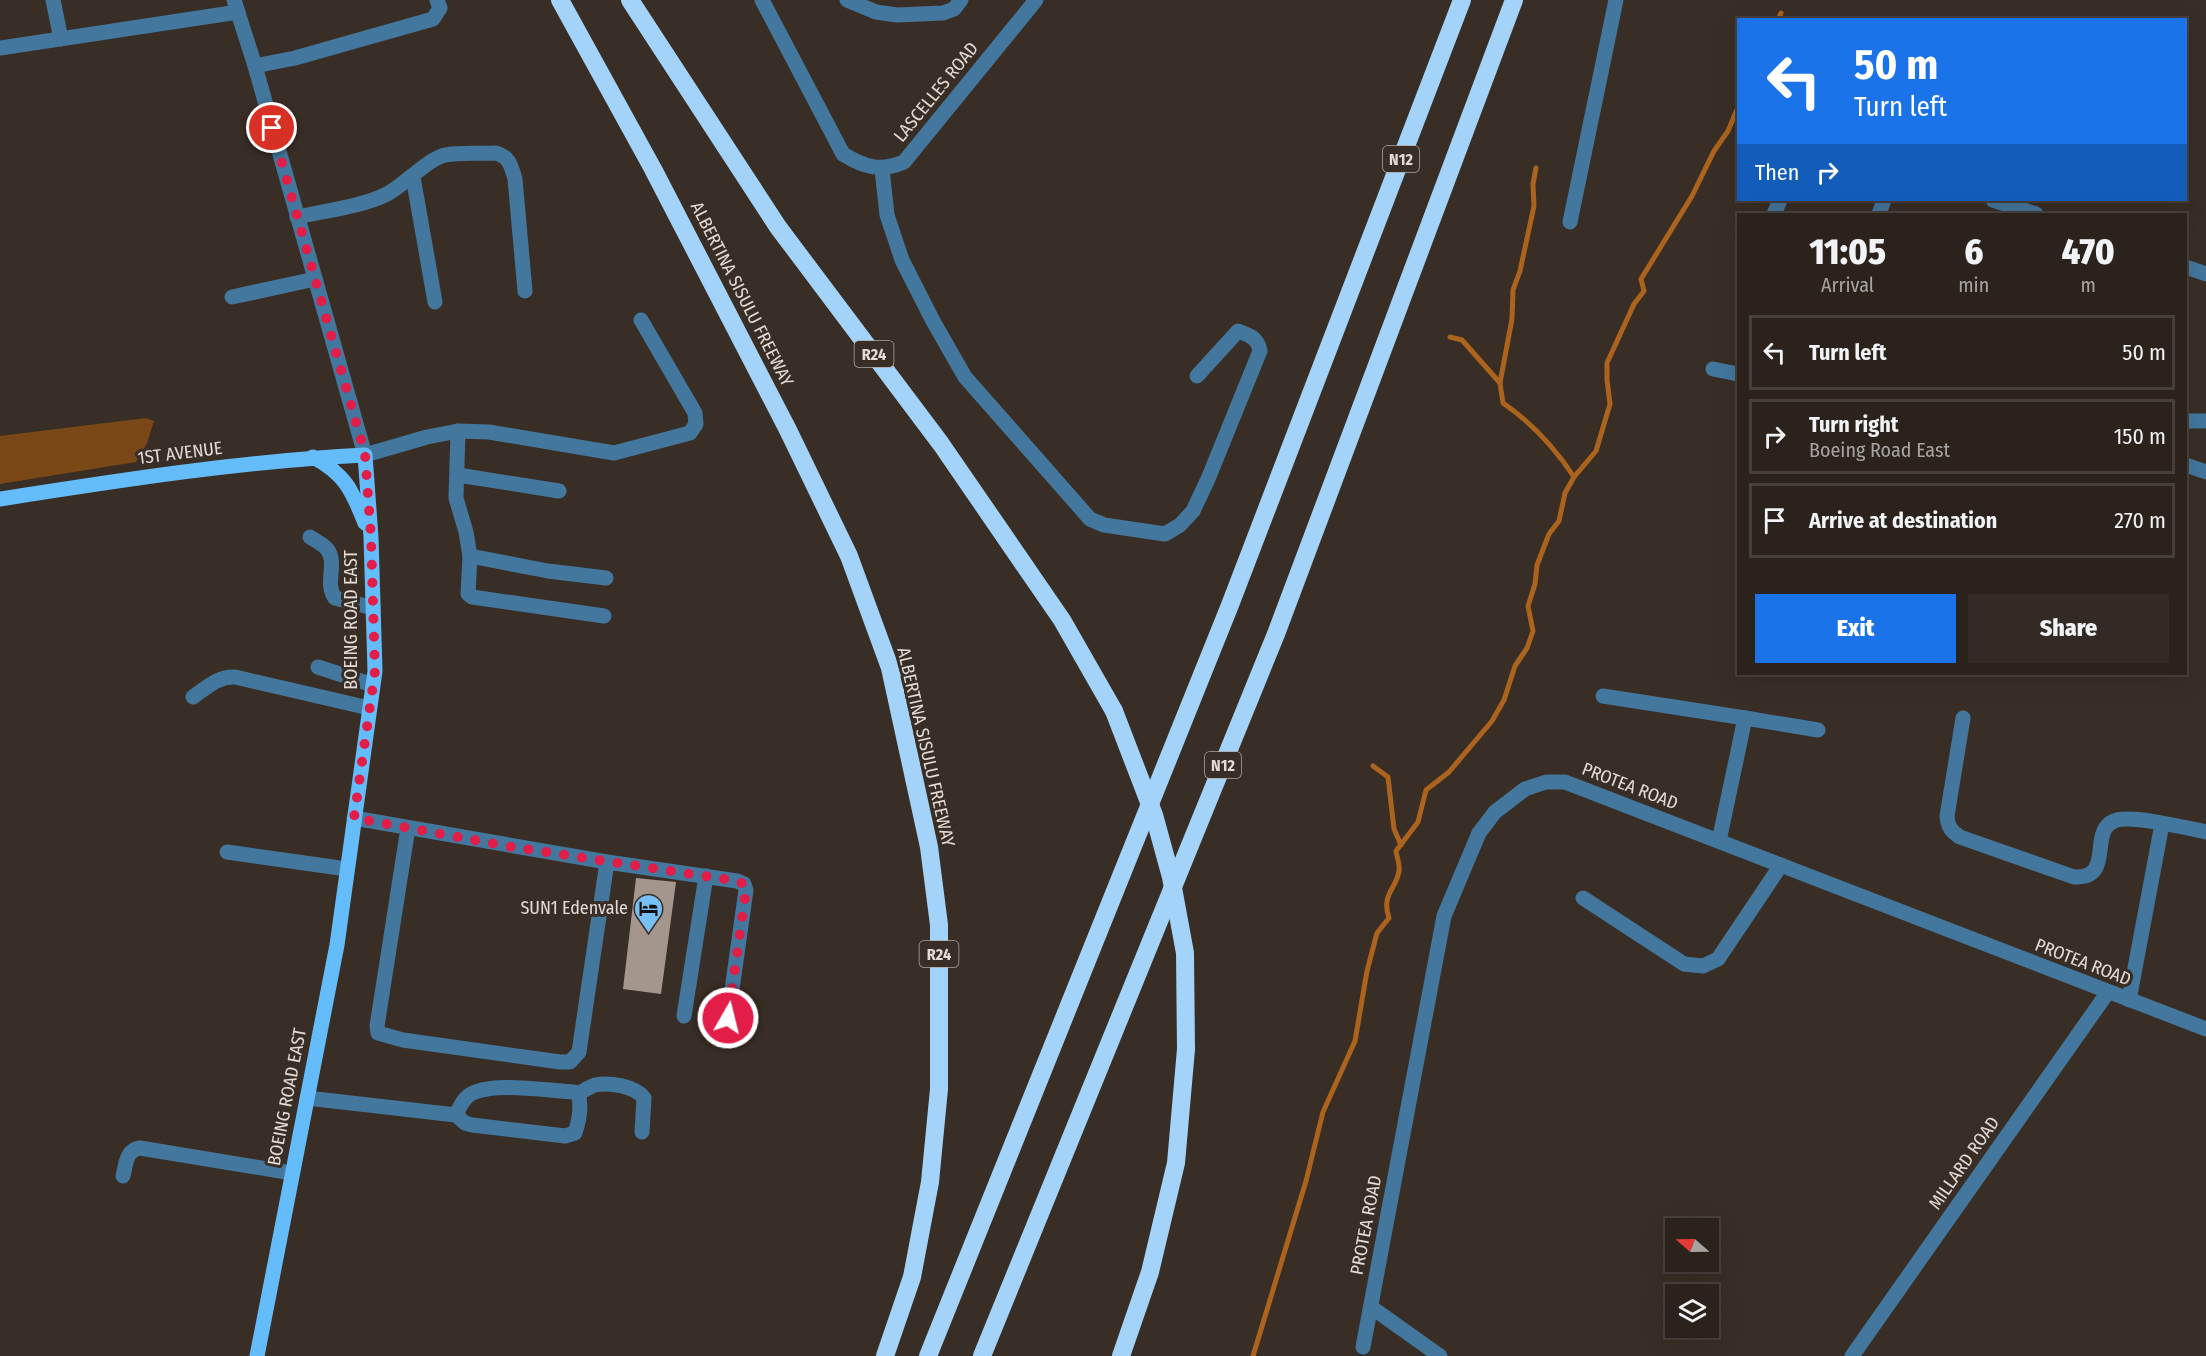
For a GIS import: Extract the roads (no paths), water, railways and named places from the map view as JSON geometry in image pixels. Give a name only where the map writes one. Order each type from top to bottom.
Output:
[{"type":"highway","name":"ALBERTINA SISULU FREEWAY","points":[[560,0],[654,169],[788,430],[849,556],[890,668],[929,847],[939,925],[939,1089],[930,1182],[912,1277],[885,1356]]},
{"type":"highway","name":"R24","points":[[630,0],[778,226],[941,444],[1062,620],[1114,711],[1154,814],[1171,877],[1185,953],[1186,1049],[1176,1163],[1150,1272],[1121,1356]]},
{"type":"highway","name":"N12","points":[[928,1356],[1230,605],[1462,0]]},
{"type":"highway","name":"N12","points":[[982,1356],[1272,645],[1514,0]]},
{"type":"main road","name":"1ST AVENUE","points":[[0,499],[153,475],[313,457],[365,454]]},
{"type":"main road","name":"BOEING ROAD EAST","points":[[257,1356],[337,945],[375,671],[371,537],[365,454]]},
{"type":"main road","points":[[313,457],[330,466],[343,480],[353,494],[371,537]]},
{"type":"street","points":[[53,0],[61,39]]},
{"type":"street","points":[[255,66],[294,58],[433,19],[440,8],[437,0]]},
{"type":"street","points":[[762,0],[843,154],[858,163],[882,169],[887,215],[902,260],[965,377],[1090,519],[1104,525],[1165,534],[1180,525],[1193,510],[1260,351],[1259,344],[1255,338],[1238,331],[1197,376]]},
{"type":"street","points":[[847,0],[876,12],[897,15],[943,13],[954,9],[961,0]]},
{"type":"street","points":[[905,0],[920,14]]},
{"type":"street","name":"LASCELLES ROAD","points":[[882,169],[904,162],[1036,0]]},
{"type":"street","points":[[1570,222],[1616,0]]},
{"type":"street","points":[[0,48],[61,39],[236,6]]},
{"type":"street","name":"BOEING ROAD EAST","points":[[236,6],[365,454]]},
{"type":"street","points":[[297,218],[388,194],[413,177],[423,167],[445,155],[496,153],[508,159],[515,179],[525,291]]},
{"type":"street","points":[[413,177],[435,302]]},
{"type":"street","points":[[1996,201],[2033,213]]},
{"type":"street","points":[[2187,267],[2206,274]]},
{"type":"street","points":[[232,297],[315,279]]},
{"type":"street","points":[[365,454],[427,436],[459,430],[489,432],[614,453],[690,433],[696,424],[695,413],[641,320]]},
{"type":"street","points":[[1713,369],[1737,374]]},
{"type":"street","points":[[2187,421],[2206,421]]},
{"type":"street","points":[[459,430],[456,498],[470,556],[468,594],[472,597],[604,616]]},
{"type":"street","points":[[2187,465],[2206,472]]},
{"type":"street","points":[[458,475],[559,491]]},
{"type":"street","points":[[310,537],[326,548],[331,556],[329,580],[335,598],[373,608]]},
{"type":"street","points":[[470,556],[548,571],[606,578]]},
{"type":"street","points":[[318,667],[373,686]]},
{"type":"street","points":[[193,697],[227,676],[369,708]]},
{"type":"street","points":[[1603,696],[1818,730]]},
{"type":"street","points":[[1719,841],[1745,718]]},
{"type":"street","points":[[1963,718],[1947,816],[1948,825],[1960,837],[2074,877],[2084,878],[2093,873],[2098,863],[2103,835],[2107,826],[2114,821],[2123,819],[2206,832]]},
{"type":"street","name":"PROTEA ROAD","points":[[1364,1347],[1444,916],[1479,833],[1495,812],[1525,789],[1546,782],[1565,782],[2206,1029]]},
{"type":"street","points":[[354,818],[744,884],[746,890],[728,1018]]},
{"type":"street","points":[[2129,1000],[2162,824]]},
{"type":"street","points":[[408,828],[377,1026],[378,1033],[403,1040],[570,1062],[579,1052],[607,862]]},
{"type":"street","points":[[227,852],[347,869]]},
{"type":"street","points":[[1583,898],[1684,964],[1703,966],[1718,959],[1781,865]]},
{"type":"street","points":[[684,1016],[706,876]]},
{"type":"street","name":"MILLARD ROAD","points":[[1852,1356],[2108,992]]},
{"type":"street","points":[[578,1094],[601,1084],[634,1089],[644,1098],[642,1132]]},
{"type":"street","points":[[456,1115],[470,1094],[480,1090],[510,1087],[578,1094]]},
{"type":"street","points":[[307,1098],[456,1115],[465,1124],[565,1136],[575,1133],[580,1101],[578,1094]]},
{"type":"street","points":[[123,1176],[129,1154],[132,1150],[140,1148],[292,1173]]},
{"type":"street","points":[[1371,1307],[1440,1356]]},
{"type":"waterway","points":[[1779,18],[1781,13]]},
{"type":"waterway","points":[[1253,1356],[1306,1181],[1323,1112],[1355,1041],[1367,971],[1377,933],[1389,918],[1388,898],[1399,871],[1396,851],[1418,822],[1426,790],[1449,772],[1492,721],[1504,700],[1515,666],[1527,648],[1533,631],[1528,606],[1535,584],[1537,565],[1549,534],[1559,521],[1565,493],[1574,477],[1596,451],[1610,404],[1607,363],[1634,304],[1644,291],[1641,279],[1692,196],[1714,151],[1728,131],[1737,109]]},
{"type":"waterway","points":[[1536,168],[1533,184],[1534,206],[1520,271],[1513,290],[1512,319],[1500,383],[1503,403],[1542,437],[1574,477]]},
{"type":"waterway","points":[[1450,337],[1462,340],[1500,383]]},
{"type":"waterway","points":[[1373,766],[1388,777],[1394,829],[1401,845]]},
{"type":"place","name":"SUN1 Edenvale","points":[[649,934]]}]
